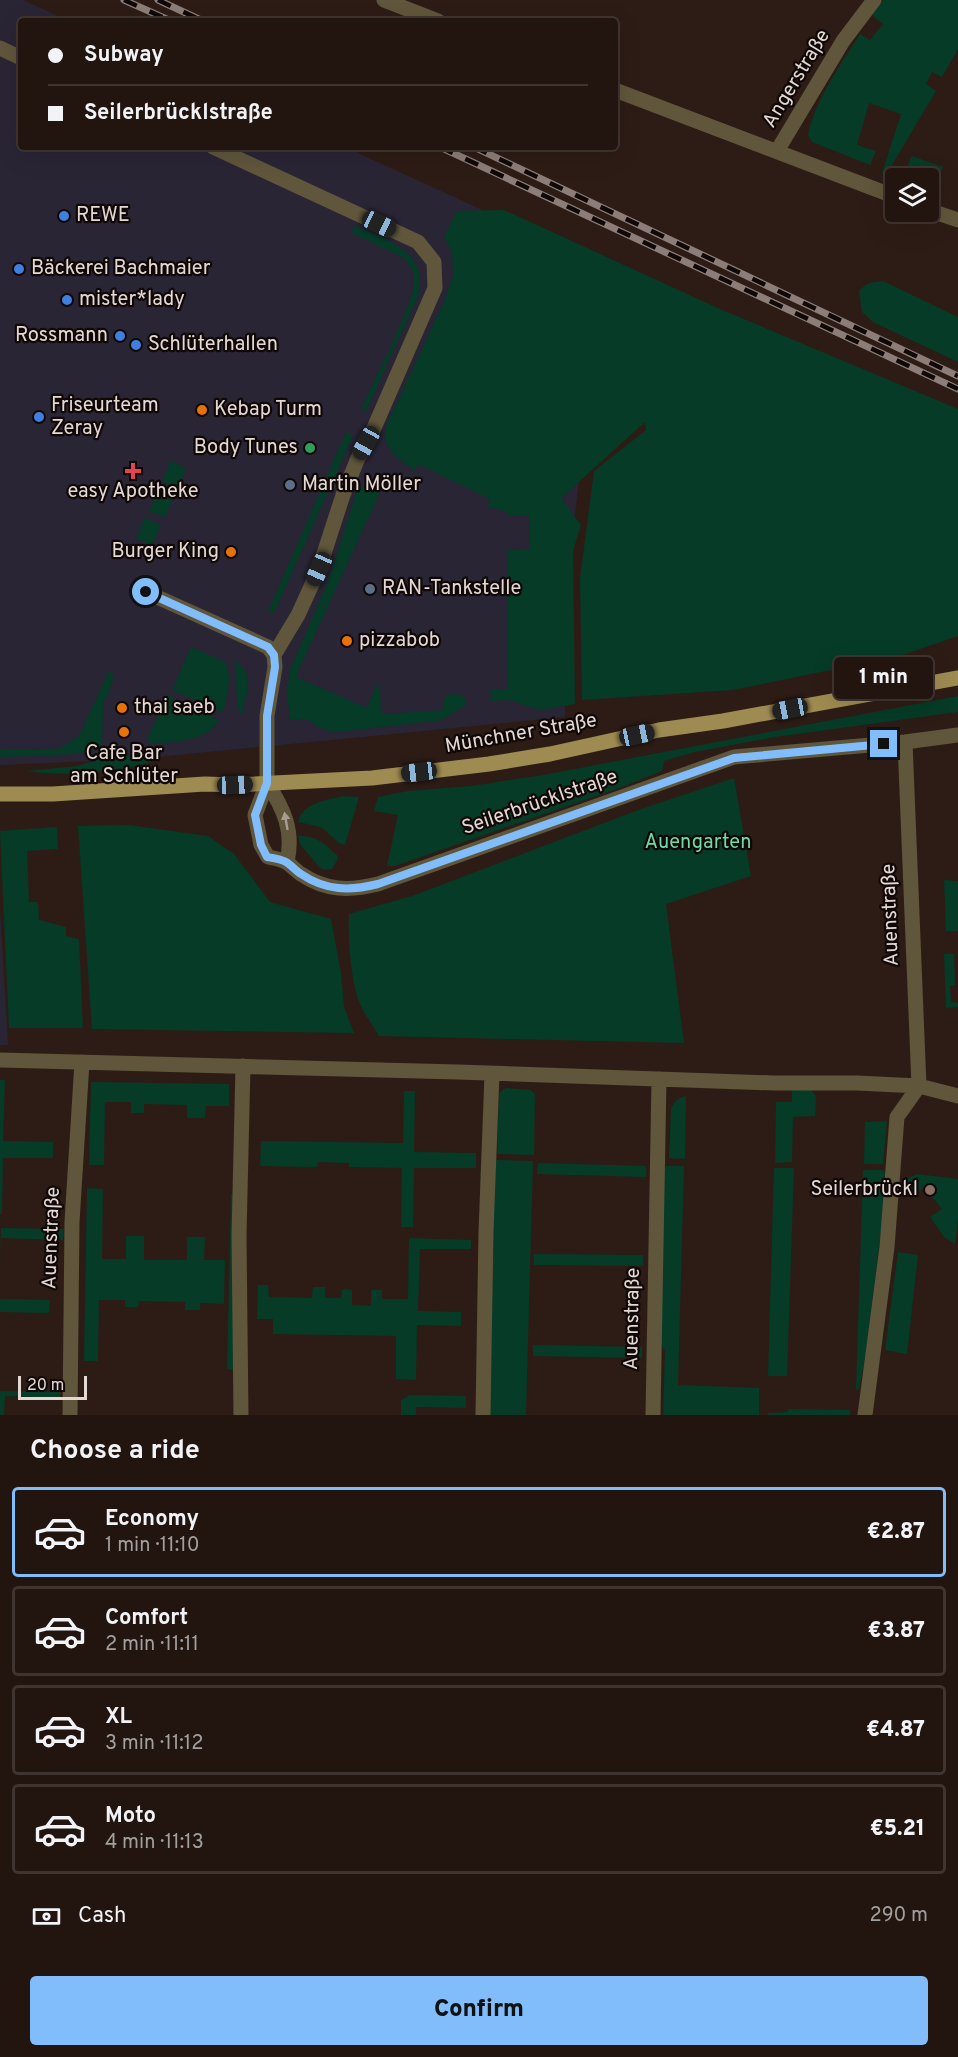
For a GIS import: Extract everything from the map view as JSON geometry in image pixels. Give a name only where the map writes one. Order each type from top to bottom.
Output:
[{"type":"main road","name":"Münchner Straße","points":[[0,794],[53,794],[205,784],[372,778],[549,754],[659,730],[723,722],[958,678]]},
{"type":"street","points":[[384,0],[430,18]]},
{"type":"street","name":"Angerstraße","points":[[777,151],[843,41],[874,0]]},
{"type":"street","points":[[0,48],[18,57]]},
{"type":"street","name":"Angerstraße","points":[[618,91],[885,193]]},
{"type":"street","points":[[219,150],[418,242],[434,262],[435,288],[374,428],[358,458],[308,596],[274,655]]},
{"type":"street","points":[[939,214],[958,220]]},
{"type":"street","points":[[146,592],[268,647],[274,655],[275,667],[267,724],[267,783],[287,819],[290,850],[287,862]]},
{"type":"street","name":"Seilerbrücklstraße","points":[[267,783],[255,815],[258,833],[267,857],[287,862],[300,874],[316,883],[339,890],[360,889],[734,758],[958,735]]},
{"type":"street","name":"Auenstraße","points":[[905,742],[919,1086]]},
{"type":"street","points":[[0,1060],[919,1086],[958,1096]]},
{"type":"street","name":"Auenstraße","points":[[70,1415],[72,1222],[82,1062]]},
{"type":"street","points":[[241,1415],[239,1236],[243,1066]]},
{"type":"street","points":[[483,1415],[486,1232],[492,1074]]},
{"type":"street","name":"Auenstraße","points":[[652,1415],[659,1079]]},
{"type":"street","points":[[865,1415],[887,1247],[897,1117],[919,1086]]},
{"type":"shaded area","points":[[0,0],[23,0],[62,18],[18,18],[18,150],[352,150],[696,308],[582,455],[566,589],[565,717],[136,759],[0,765]]},
{"type":"shaded area","points":[[0,908],[8,1045],[0,1045]]},
{"type":"green space","points":[[883,0],[958,0],[958,49],[942,77],[932,72],[926,84],[936,91],[890,168],[885,168],[885,174],[882,173],[901,114],[869,103],[857,145],[876,151],[870,165],[812,142],[808,135],[823,95],[860,34],[870,40],[883,24],[872,15]]},
{"type":"green space","points":[[912,156],[943,167],[939,178],[939,168],[906,168]]},
{"type":"green space","points":[[504,210],[720,309],[958,409],[958,636],[900,656],[733,690],[582,700],[580,578],[594,471],[646,430],[645,422],[561,498],[581,525],[573,551],[575,704],[540,710],[509,700],[491,701],[490,690],[507,690],[507,550],[529,549],[530,516],[508,515],[507,512],[487,506],[490,499],[418,464],[415,471],[392,452],[385,432],[443,304],[453,276],[452,252],[444,237],[457,211]]},
{"type":"green space","points":[[354,226],[403,249],[418,268],[420,281],[418,296],[366,411],[361,409],[401,322],[413,289],[414,279],[412,270],[404,258],[352,233]]},
{"type":"green space","points":[[883,281],[958,317],[958,362],[873,322],[862,312],[859,290],[869,283]]},
{"type":"green space","points":[[346,432],[352,435],[352,438],[275,611],[272,613],[269,609]]},
{"type":"green space","points":[[171,461],[186,468],[178,489],[162,482]]},
{"type":"green space","points":[[372,485],[382,488],[297,674],[298,678],[367,708],[377,685],[380,686],[381,714],[444,710],[444,698],[451,694],[463,695],[467,704],[442,720],[338,732],[324,730],[308,720],[290,719],[287,694],[290,670],[329,579],[357,490]]},
{"type":"green space","points":[[158,490],[174,496],[165,517],[149,511]]},
{"type":"green space","points":[[145,518],[161,525],[152,545],[136,539]]},
{"type":"green space","points":[[191,647],[225,662],[229,680],[223,712],[172,690]]},
{"type":"green space","points":[[234,659],[245,671],[248,684],[242,715],[237,697]]},
{"type":"green space","points":[[109,671],[114,674],[109,693],[103,702],[102,748],[75,754],[0,757],[0,749],[56,750],[79,736]]},
{"type":"green space","points":[[168,695],[219,720],[209,731],[197,737],[171,742],[148,742],[147,739]]},
{"type":"green space","points":[[958,696],[958,712],[775,737],[695,752],[664,761],[662,771],[622,787],[395,866],[387,866],[398,815],[374,811],[378,797],[408,791],[471,786],[543,775]]},
{"type":"green space","points":[[110,756],[137,756],[152,762],[90,773],[58,774],[27,771],[77,766]]},
{"type":"green space","name":"Auengarten","points":[[734,778],[751,876],[666,904],[684,1043],[379,1036],[362,1008],[355,989],[350,956],[349,914],[415,895],[641,809]]},
{"type":"green space","points":[[343,796],[359,797],[345,845],[339,843],[321,827],[298,822],[304,810],[310,806]]},
{"type":"green space","points":[[129,825],[208,836],[234,854],[270,902],[331,919],[341,973],[344,1007],[354,1033],[92,1029],[78,826]]},
{"type":"green space","points":[[57,827],[58,849],[27,851],[29,902],[38,902],[39,920],[66,927],[66,936],[79,939],[83,1028],[9,1028],[0,831]]},
{"type":"green space","points":[[298,836],[310,837],[319,841],[337,855],[338,859],[332,869],[321,869],[300,844]]},
{"type":"green space","points":[[944,880],[958,881],[958,931],[946,931]]},
{"type":"green space","points":[[944,954],[954,954],[955,985],[950,986],[951,1002],[958,1003],[958,1007],[946,1008]]},
{"type":"green space","points":[[0,1080],[5,1080],[3,1141],[53,1142],[53,1158],[3,1158],[2,1214],[0,1214]]},
{"type":"green space","points":[[91,1082],[229,1084],[229,1106],[206,1106],[205,1118],[187,1118],[187,1105],[144,1104],[144,1113],[131,1113],[131,1102],[105,1102],[104,1165],[89,1165]]},
{"type":"green space","points":[[506,1088],[530,1090],[535,1094],[534,1155],[497,1154],[499,1096],[500,1092]]},
{"type":"green space","points":[[792,1090],[811,1090],[816,1096],[815,1116],[793,1117],[792,1162],[775,1163],[776,1102],[792,1102]]},
{"type":"green space","points":[[404,1091],[415,1091],[414,1152],[476,1153],[476,1168],[414,1168],[413,1227],[401,1227],[402,1168],[349,1167],[349,1163],[318,1162],[317,1167],[260,1166],[261,1141],[403,1143]]},
{"type":"green space","points":[[686,1096],[685,1159],[669,1158],[671,1109],[677,1100]]},
{"type":"green space","points":[[887,1121],[883,1164],[864,1164],[865,1122]]},
{"type":"green space","points":[[494,1161],[533,1161],[526,1415],[489,1415]]},
{"type":"green space","points":[[538,1163],[646,1166],[646,1177],[537,1174]]},
{"type":"green space","points":[[664,1166],[684,1166],[678,1385],[759,1388],[759,1415],[663,1415],[665,1350],[660,1345]]},
{"type":"green space","points":[[774,1168],[794,1168],[787,1376],[768,1376]]},
{"type":"green space","points":[[863,1170],[883,1170],[888,1173],[866,1354],[859,1389],[856,1390]]},
{"type":"green space","points":[[917,1174],[958,1179],[955,1244],[944,1237],[930,1217],[942,1209],[924,1187],[914,1196],[908,1188],[908,1178]]},
{"type":"green space","points":[[87,1188],[103,1189],[102,1259],[126,1259],[126,1236],[144,1236],[144,1260],[187,1260],[187,1237],[205,1237],[204,1260],[225,1260],[224,1304],[200,1303],[200,1310],[185,1310],[185,1302],[139,1301],[138,1307],[125,1307],[125,1300],[99,1300],[98,1361],[84,1361]]},
{"type":"green space","points":[[231,1194],[237,1194],[234,1370],[227,1369]]},
{"type":"green space","points":[[1,1228],[64,1229],[63,1240],[1,1238],[0,1263]]},
{"type":"green space","points":[[409,1238],[471,1240],[471,1249],[420,1249],[418,1311],[461,1312],[461,1326],[417,1325],[416,1380],[396,1379],[396,1336],[273,1334],[273,1319],[257,1319],[258,1285],[268,1285],[269,1297],[312,1298],[313,1287],[325,1287],[325,1298],[341,1298],[342,1289],[352,1290],[352,1305],[371,1306],[371,1290],[382,1290],[382,1299],[408,1299]]},
{"type":"green space","points":[[898,1252],[918,1255],[907,1354],[885,1350]]},
{"type":"green space","points":[[534,1254],[643,1255],[643,1266],[534,1265]]},
{"type":"green space","points":[[0,1299],[50,1300],[49,1313],[0,1312]]},
{"type":"green space","points":[[533,1345],[642,1347],[642,1358],[533,1356]]},
{"type":"green space","points":[[0,1391],[60,1392],[60,1398],[5,1396],[4,1415],[0,1415]]},
{"type":"green space","points":[[410,1395],[466,1396],[466,1408],[416,1407],[416,1415],[401,1415],[401,1400]]},
{"type":"green space","points":[[789,1409],[850,1410],[850,1415],[768,1415],[768,1413],[787,1412]]},
{"type":"railway","points":[[124,0],[164,18]]},
{"type":"railway","points":[[158,0],[197,18]]},
{"type":"railway","points":[[446,150],[958,389]]},
{"type":"railway","points":[[480,150],[958,376]]},
{"type":"place","name":"REWE","points":[[64,216]]},
{"type":"place","name":"Bäckerei Bachmaier","points":[[19,269]]},
{"type":"place","name":"mister*lady","points":[[67,300]]},
{"type":"place","name":"Rossmann","points":[[120,336]]},
{"type":"place","name":"Schlüterhallen","points":[[136,345]]},
{"type":"place","name":"Kebap Turm","points":[[202,410]]},
{"type":"place","name":"Friseurteam Zeray","points":[[39,417]]},
{"type":"place","name":"Body Tunes","points":[[310,448]]},
{"type":"place","name":"easy Apotheke","points":[[133,471]]},
{"type":"place","name":"Martin Möller","points":[[290,485]]},
{"type":"place","name":"Burger King","points":[[231,552]]},
{"type":"place","name":"RAN-Tankstelle","points":[[370,589]]},
{"type":"place","name":"pizzabob","points":[[347,641]]},
{"type":"place","name":"thai saeb","points":[[122,708]]},
{"type":"place","name":"Cafe Bar am Schlüter","points":[[124,732]]},
{"type":"place","name":"Seilerbrückl","points":[[930,1190]]},
{"type":"route","points":[[146,592],[250,638],[268,647],[274,655],[273,687],[267,716],[267,783],[255,815],[261,845],[267,857],[287,862],[300,874],[316,883],[339,890],[360,889],[378,884],[734,758],[884,744]]}]
